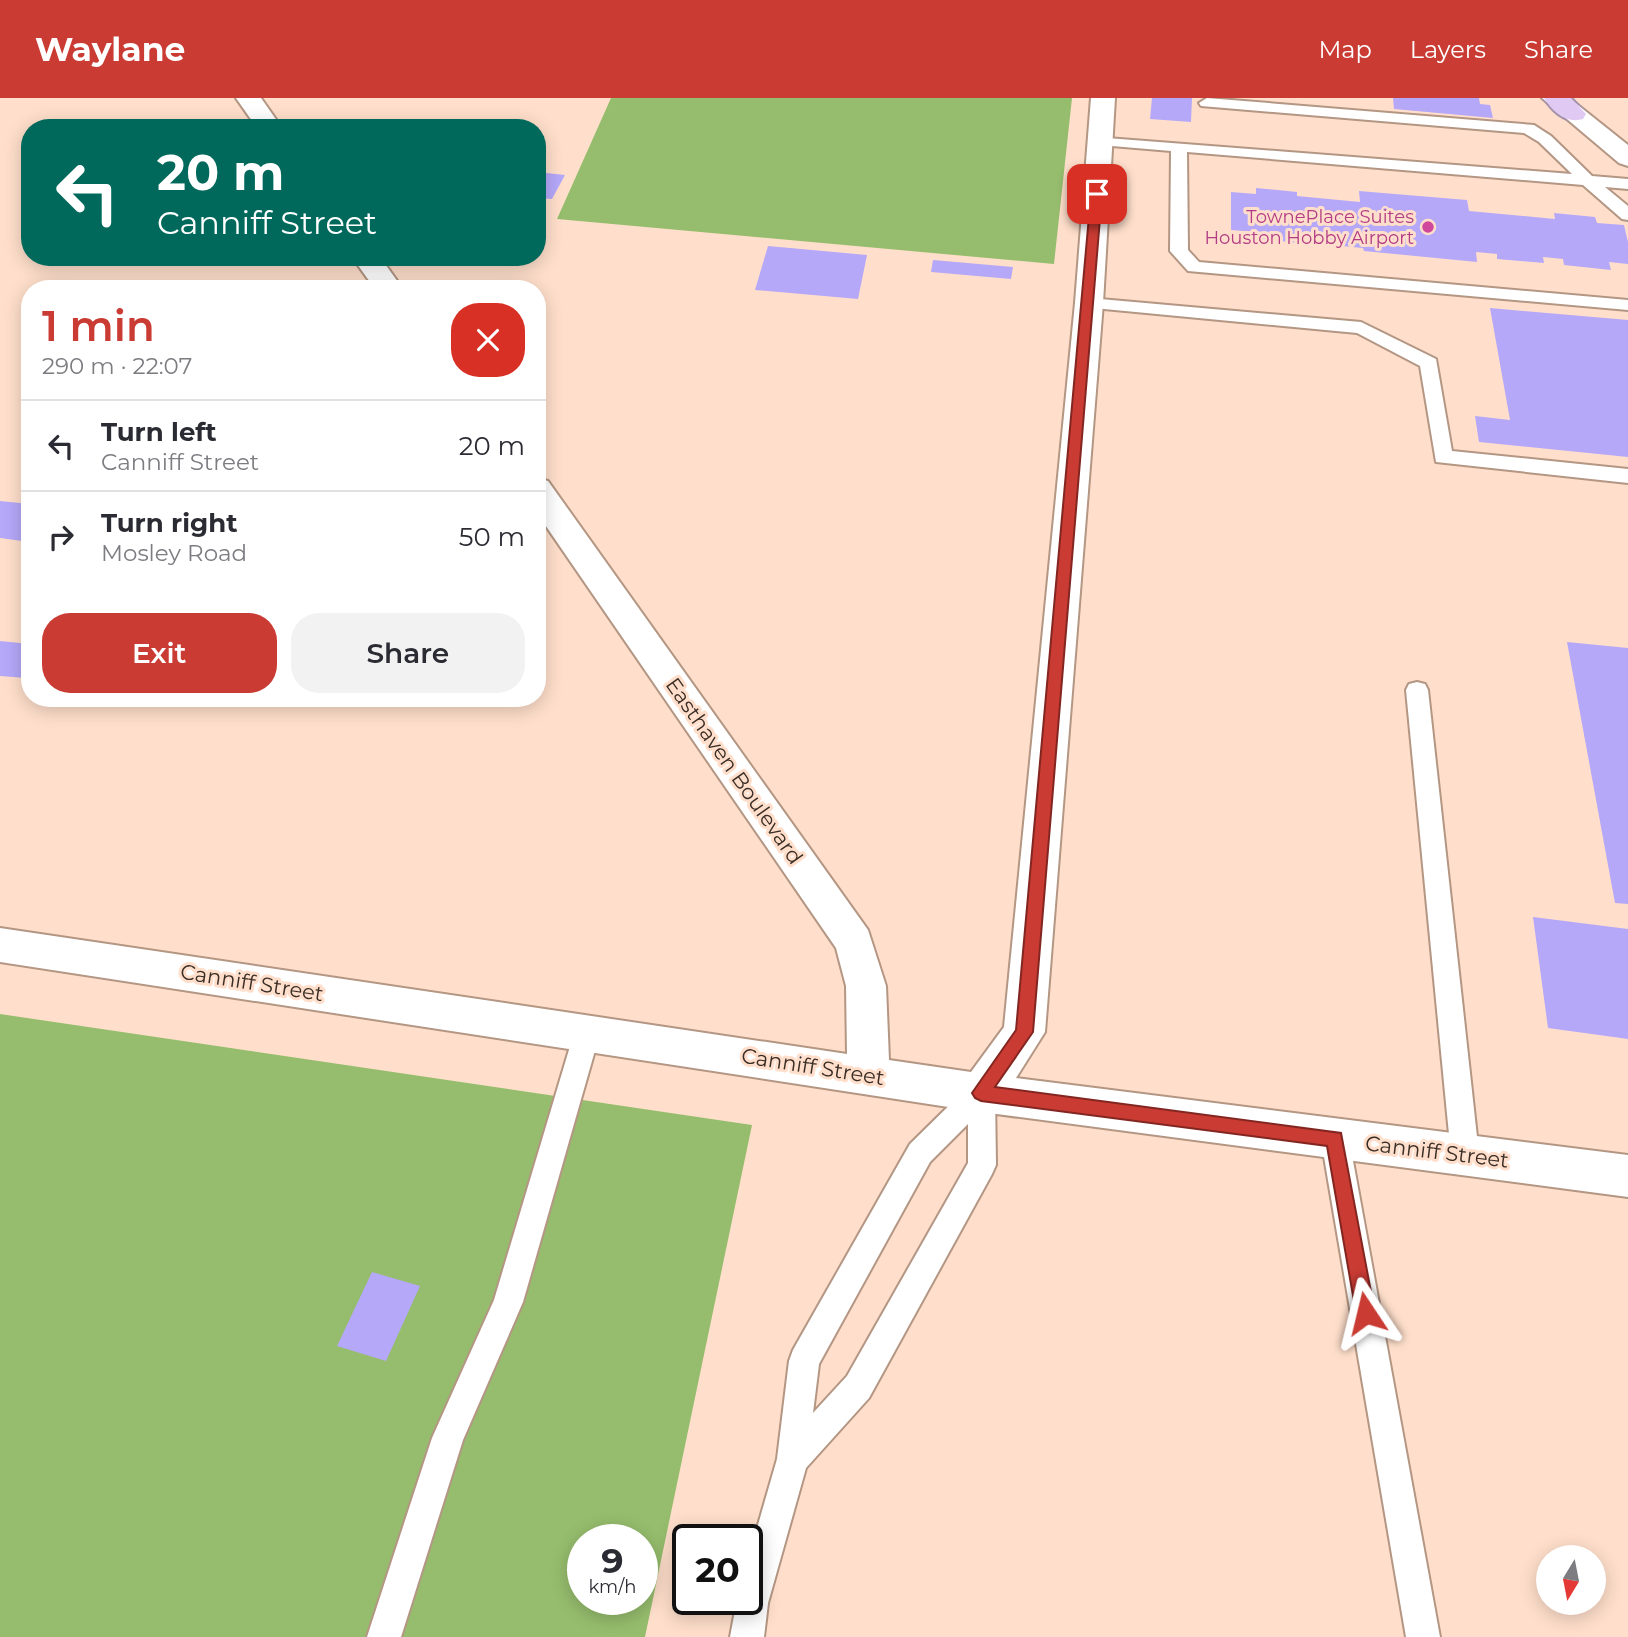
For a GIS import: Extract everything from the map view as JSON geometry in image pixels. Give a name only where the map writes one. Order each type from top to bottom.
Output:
[{"type":"street","points":[[247,98],[263,119]]},
{"type":"street","points":[[981,1093],[1024,1032],[1089,303],[1103,98]]},
{"type":"street","points":[[1561,103],[1628,158]]},
{"type":"street","name":"Easthaven Boulevard","points":[[546,502],[854,942],[866,986],[869,1076]]},
{"type":"street","name":"Canniff Street","points":[[0,945],[981,1093],[1628,1177]]},
{"type":"lane","points":[[1207,103],[1528,128],[1545,139],[1628,215]]},
{"type":"lane","points":[[1100,140],[1628,184]]},
{"type":"lane","points":[[1179,147],[1179,251],[1194,267],[1628,305]]},
{"type":"lane","points":[[1089,303],[1361,328],[1429,363],[1443,457],[1628,476]]},
{"type":"lane","points":[[1417,690],[1465,1155]]},
{"type":"lane","points":[[384,1637],[448,1438],[508,1302],[587,1033]]},
{"type":"lane","points":[[793,1460],[858,1387],[982,1165],[981,1093]]},
{"type":"lane","points":[[747,1637],[752,1603],[793,1460],[804,1362],[920,1153],[981,1093]]},
{"type":"lane","points":[[1335,1139],[1423,1637]]},
{"type":"green space","points":[[611,98],[1072,98],[1054,264],[557,219]]},
{"type":"green space","points":[[0,1014],[752,1125],[658,1575],[658,1524],[567,1524],[567,1615],[650,1615],[645,1637],[0,1637]]},
{"type":"building","points":[[1152,98],[1192,98],[1191,122],[1150,119]]},
{"type":"building","points":[[1393,98],[1479,98],[1480,104],[1490,105],[1493,118],[1394,109]]},
{"type":"building","points":[[546,173],[565,175],[552,199],[546,199]]},
{"type":"building","name":"TownePlace Suites Houston Hobby Airport","points":[[1256,188],[1297,192],[1297,196],[1360,202],[1359,191],[1467,200],[1469,211],[1555,219],[1554,213],[1595,217],[1597,223],[1624,225],[1628,242],[1628,264],[1609,262],[1611,270],[1564,265],[1563,259],[1543,257],[1544,263],[1497,259],[1497,254],[1476,252],[1477,262],[1364,251],[1363,248],[1320,244],[1320,238],[1300,237],[1300,243],[1257,239],[1256,232],[1231,230],[1231,192],[1256,194]]},
{"type":"building","points":[[768,246],[867,255],[858,299],[755,290]]},
{"type":"building","points":[[933,260],[1013,267],[1011,279],[931,272]]},
{"type":"building","points":[[1490,308],[1628,320],[1628,457],[1479,442],[1475,416],[1510,420]]},
{"type":"building","points":[[0,501],[21,503],[21,541],[0,538]]},
{"type":"building","points":[[0,641],[21,643],[21,678],[0,676]]},
{"type":"building","points":[[1567,642],[1628,648],[1628,904],[1615,903]]},
{"type":"building","points":[[1533,917],[1628,929],[1628,1039],[1548,1028]]},
{"type":"building","points":[[372,1272],[420,1286],[386,1361],[337,1346]]},
{"type":"place","name":"TownePlace Suites Houston Hobby Airport","points":[[1428,227]]},
{"type":"route","points":[[1097,194],[1024,1032],[981,1093],[1335,1139],[1366,1313]]}]
